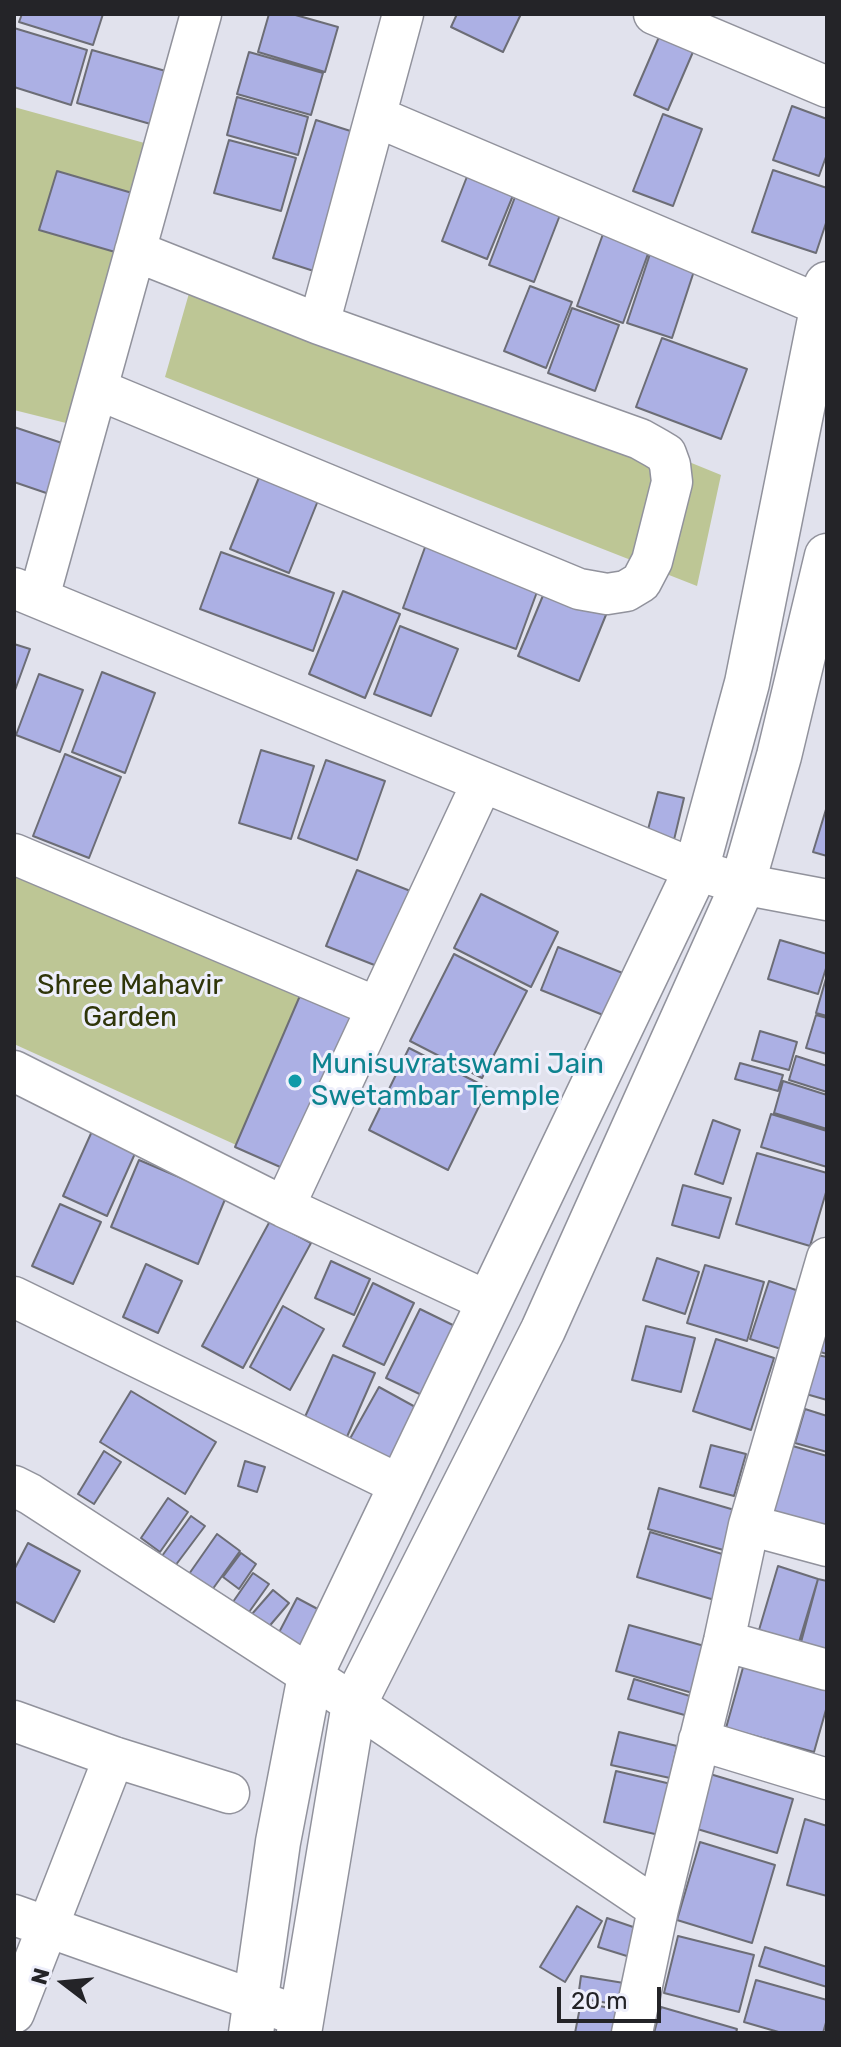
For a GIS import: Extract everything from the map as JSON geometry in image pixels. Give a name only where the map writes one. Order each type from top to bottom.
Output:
[{"type":"main road","points":[[253,2018],[278,1842],[310,1676],[696,870],[747,683],[826,299]]},
{"type":"main road","points":[[300,2025],[354,1704],[543,1330],[742,884],[779,756],[827,556]]},
{"type":"main road","points":[[489,1302],[543,1330]]},
{"type":"street","points":[[201,14],[97,389],[27,592],[696,870],[742,884],[827,900]]},
{"type":"street","points":[[319,324],[403,14]]},
{"type":"street","points":[[654,14],[827,87]]},
{"type":"street","points":[[377,117],[826,299]]},
{"type":"street","points":[[97,389],[579,589],[607,594],[626,591],[641,582],[652,561],[672,482],[666,454],[640,439],[319,324],[135,251]]},
{"type":"street","points":[[284,1207],[482,783]]},
{"type":"street","points":[[14,854],[376,1007]]},
{"type":"street","points":[[14,1071],[284,1207],[489,1302]]},
{"type":"street","points":[[632,2033],[658,1909],[724,1641],[749,1525],[827,1258]]},
{"type":"street","points":[[14,1297],[400,1485]]},
{"type":"street","points":[[14,1486],[354,1704],[658,1909]]},
{"type":"street","points":[[749,1525],[827,1546]]},
{"type":"street","points":[[724,1641],[827,1670]]},
{"type":"street","points":[[14,1721],[229,1793]]},
{"type":"street","points":[[699,1740],[827,1779]]},
{"type":"street","points":[[14,2013],[30,1921],[114,1757]]},
{"type":"street","points":[[30,1921],[253,2018],[300,2025]]},
{"type":"green space","points":[[14,107],[159,147],[70,424],[14,410]]},
{"type":"green space","points":[[198,262],[721,475],[697,586],[165,377]]},
{"type":"green space","name":"Shree Mahavir Garden","points":[[14,859],[316,993],[245,1149],[14,1044]]},
{"type":"building","points":[[22,14],[103,14],[93,45],[19,22]]},
{"type":"building","points":[[269,14],[292,14],[338,27],[325,72],[258,52]]},
{"type":"building","points":[[457,14],[521,14],[503,52],[451,27]]},
{"type":"building","points":[[14,28],[87,50],[71,105],[14,87]]},
{"type":"building","points":[[662,30],[696,45],[668,110],[634,95]]},
{"type":"building","points":[[92,50],[169,72],[154,125],[77,103]]},
{"type":"building","points":[[249,52],[323,73],[311,115],[237,94]]},
{"type":"building","points":[[237,97],[308,117],[298,155],[227,135]]},
{"type":"building","points":[[792,106],[827,119],[827,154],[819,176],[773,160]]},
{"type":"building","points":[[663,114],[702,129],[673,206],[633,191]]},
{"type":"building","points":[[316,120],[363,135],[317,272],[273,258]]},
{"type":"building","points":[[229,140],[296,158],[281,211],[214,193]]},
{"type":"building","points":[[773,170],[827,188],[827,220],[816,253],[752,232]]},
{"type":"building","points":[[57,171],[139,195],[122,254],[39,230]]},
{"type":"building","points":[[468,174],[514,193],[487,259],[442,241]]},
{"type":"building","points":[[515,197],[560,215],[534,282],[489,265]]},
{"type":"building","points":[[603,234],[649,251],[623,323],[577,306]]},
{"type":"building","points":[[651,251],[696,265],[672,338],[627,323]]},
{"type":"building","points":[[530,286],[572,302],[546,368],[504,351]]},
{"type":"building","points":[[572,308],[619,325],[595,391],[548,373]]},
{"type":"building","points":[[662,338],[747,369],[721,439],[636,407]]},
{"type":"building","points":[[14,427],[74,447],[58,497],[14,482]]},
{"type":"building","points":[[262,470],[321,493],[289,573],[230,549]]},
{"type":"building","points":[[428,539],[541,581],[516,649],[403,608]]},
{"type":"building","points":[[221,552],[334,593],[313,651],[200,609]]},
{"type":"building","points":[[549,581],[610,605],[579,681],[518,656]]},
{"type":"building","points":[[343,591],[400,614],[365,698],[309,674]]},
{"type":"building","points":[[400,626],[458,649],[431,716],[374,694]]},
{"type":"building","points":[[14,644],[30,649],[14,693]]},
{"type":"building","points":[[102,672],[155,693],[125,773],[72,752]]},
{"type":"building","points":[[39,674],[83,690],[60,752],[16,735]]},
{"type":"building","points":[[261,750],[314,766],[291,839],[239,823]]},
{"type":"building","points":[[65,754],[121,777],[89,858],[33,836]]},
{"type":"building","points":[[326,760],[385,781],[357,860],[298,838]]},
{"type":"building","points":[[658,792],[684,798],[673,844],[646,837]]},
{"type":"building","points":[[827,806],[827,856],[813,852]]},
{"type":"building","points":[[357,870],[413,892],[382,968],[326,946]]},
{"type":"building","points":[[481,894],[558,932],[531,987],[454,948]]},
{"type":"building","points":[[780,940],[827,954],[827,965],[818,994],[768,979]]},
{"type":"building","points":[[558,947],[625,974],[608,1017],[541,990]]},
{"type":"building","points":[[454,954],[527,991],[482,1078],[410,1041]]},
{"type":"building","points":[[827,975],[827,1016],[816,1013]]},
{"type":"building","name":"Munisuvratswami Jain Swetambar Temple","points":[[302,991],[355,1014],[287,1170],[235,1147]]},
{"type":"building","points":[[816,1015],[827,1018],[827,1054],[806,1048]]},
{"type":"building","points":[[760,1031],[797,1042],[789,1070],[752,1060]]},
{"type":"building","points":[[409,1048],[488,1088],[448,1170],[369,1130]]},
{"type":"building","points":[[796,1056],[827,1066],[827,1092],[789,1080]]},
{"type":"building","points":[[740,1063],[783,1075],[778,1091],[735,1079]]},
{"type":"building","points":[[783,1081],[827,1095],[827,1129],[774,1113]]},
{"type":"building","points":[[771,1114],[827,1131],[827,1167],[761,1147]]},
{"type":"building","points":[[713,1120],[740,1130],[723,1184],[695,1174]]},
{"type":"building","points":[[93,1129],[137,1149],[107,1216],[63,1196]]},
{"type":"building","points":[[757,1153],[827,1173],[827,1189],[810,1246],[736,1224]]},
{"type":"building","points":[[139,1160],[226,1197],[198,1264],[111,1227]]},
{"type":"building","points":[[683,1185],[731,1198],[719,1238],[672,1225]]},
{"type":"building","points":[[60,1204],[101,1222],[73,1284],[32,1266]]},
{"type":"building","points":[[270,1221],[311,1243],[243,1368],[202,1346]]},
{"type":"building","points":[[657,1258],[699,1272],[685,1314],[643,1300]]},
{"type":"building","points":[[331,1261],[370,1279],[354,1315],[315,1298]]},
{"type":"building","points":[[146,1264],[182,1281],[158,1333],[123,1317]]},
{"type":"building","points":[[705,1265],[764,1282],[747,1341],[687,1323]]},
{"type":"building","points":[[769,1281],[799,1291],[781,1349],[750,1339]]},
{"type":"building","points":[[373,1283],[414,1303],[384,1365],[343,1346]]},
{"type":"building","points":[[283,1306],[324,1329],[290,1390],[250,1367]]},
{"type":"building","points":[[420,1309],[463,1330],[430,1399],[386,1378]]},
{"type":"building","points":[[827,1315],[827,1354],[817,1351]]},
{"type":"building","points":[[646,1326],[695,1338],[681,1392],[632,1380]]},
{"type":"building","points":[[716,1339],[774,1358],[751,1430],[693,1411]]},
{"type":"building","points":[[333,1355],[375,1373],[346,1439],[304,1419]]},
{"type":"building","points":[[817,1355],[827,1357],[827,1400],[806,1394]]},
{"type":"building","points":[[379,1387],[419,1409],[386,1466],[347,1444]]},
{"type":"building","points":[[131,1391],[216,1442],[185,1494],[100,1442]]},
{"type":"building","points":[[805,1409],[827,1416],[827,1452],[795,1443]]},
{"type":"building","points":[[779,1442],[827,1456],[827,1527],[760,1507]]},
{"type":"building","points":[[711,1445],[746,1454],[734,1496],[700,1487]]},
{"type":"building","points":[[104,1451],[121,1462],[94,1504],[78,1494]]},
{"type":"building","points":[[245,1461],[265,1467],[257,1492],[238,1486]]},
{"type":"building","points":[[659,1488],[738,1511],[727,1551],[648,1529]]},
{"type":"building","points":[[168,1498],[188,1512],[160,1552],[141,1538]]},
{"type":"building","points":[[191,1516],[205,1526],[175,1566],[162,1556]]},
{"type":"building","points":[[650,1532],[732,1557],[718,1601],[637,1577]]},
{"type":"building","points":[[217,1534],[240,1551],[212,1590],[189,1574]]},
{"type":"building","points":[[28,1543],[80,1571],[54,1622],[14,1601],[14,1570]]},
{"type":"building","points":[[241,1553],[256,1564],[239,1589],[223,1577]]},
{"type":"building","points":[[778,1566],[818,1579],[799,1642],[759,1630]]},
{"type":"building","points":[[253,1573],[269,1584],[242,1622],[226,1612]]},
{"type":"building","points":[[818,1579],[827,1581],[827,1654],[800,1646]]},
{"type":"building","points":[[273,1590],[289,1603],[261,1636],[245,1622]]},
{"type":"building","points":[[297,1598],[327,1614],[303,1658],[274,1642]]},
{"type":"building","points":[[629,1625],[708,1647],[696,1694],[616,1671]]},
{"type":"building","points":[[744,1664],[827,1687],[827,1706],[814,1752],[726,1728]]},
{"type":"building","points":[[634,1679],[693,1697],[688,1716],[628,1699]]},
{"type":"building","points":[[619,1732],[677,1746],[670,1778],[611,1765]]},
{"type":"building","points":[[616,1771],[671,1784],[659,1835],[604,1822]]},
{"type":"building","points":[[710,1774],[793,1799],[777,1853],[694,1828]]},
{"type":"building","points":[[805,1819],[827,1826],[827,1896],[787,1885]]},
{"type":"building","points":[[700,1842],[775,1865],[752,1943],[677,1920]]},
{"type":"building","points":[[577,1906],[602,1921],[565,1982],[540,1967]]},
{"type":"building","points":[[607,1918],[639,1929],[630,1957],[598,1947]]},
{"type":"building","points":[[678,1936],[754,1955],[739,2012],[664,1993]]},
{"type":"building","points":[[765,1947],[827,1967],[827,1987],[759,1966]]},
{"type":"building","points":[[581,1976],[630,1984],[626,2006],[578,1998]]},
{"type":"building","points":[[756,1980],[827,2000],[823,2033],[782,2033],[744,2022]]},
{"type":"building","points":[[581,2002],[623,2011],[618,2033],[575,2033]]},
{"type":"building","points":[[661,2007],[737,2029],[736,2033],[654,2033]]},
{"type":"place","name":"Munisuvratswami Jain Swetambar Temple","points":[[295,1081]]}]
